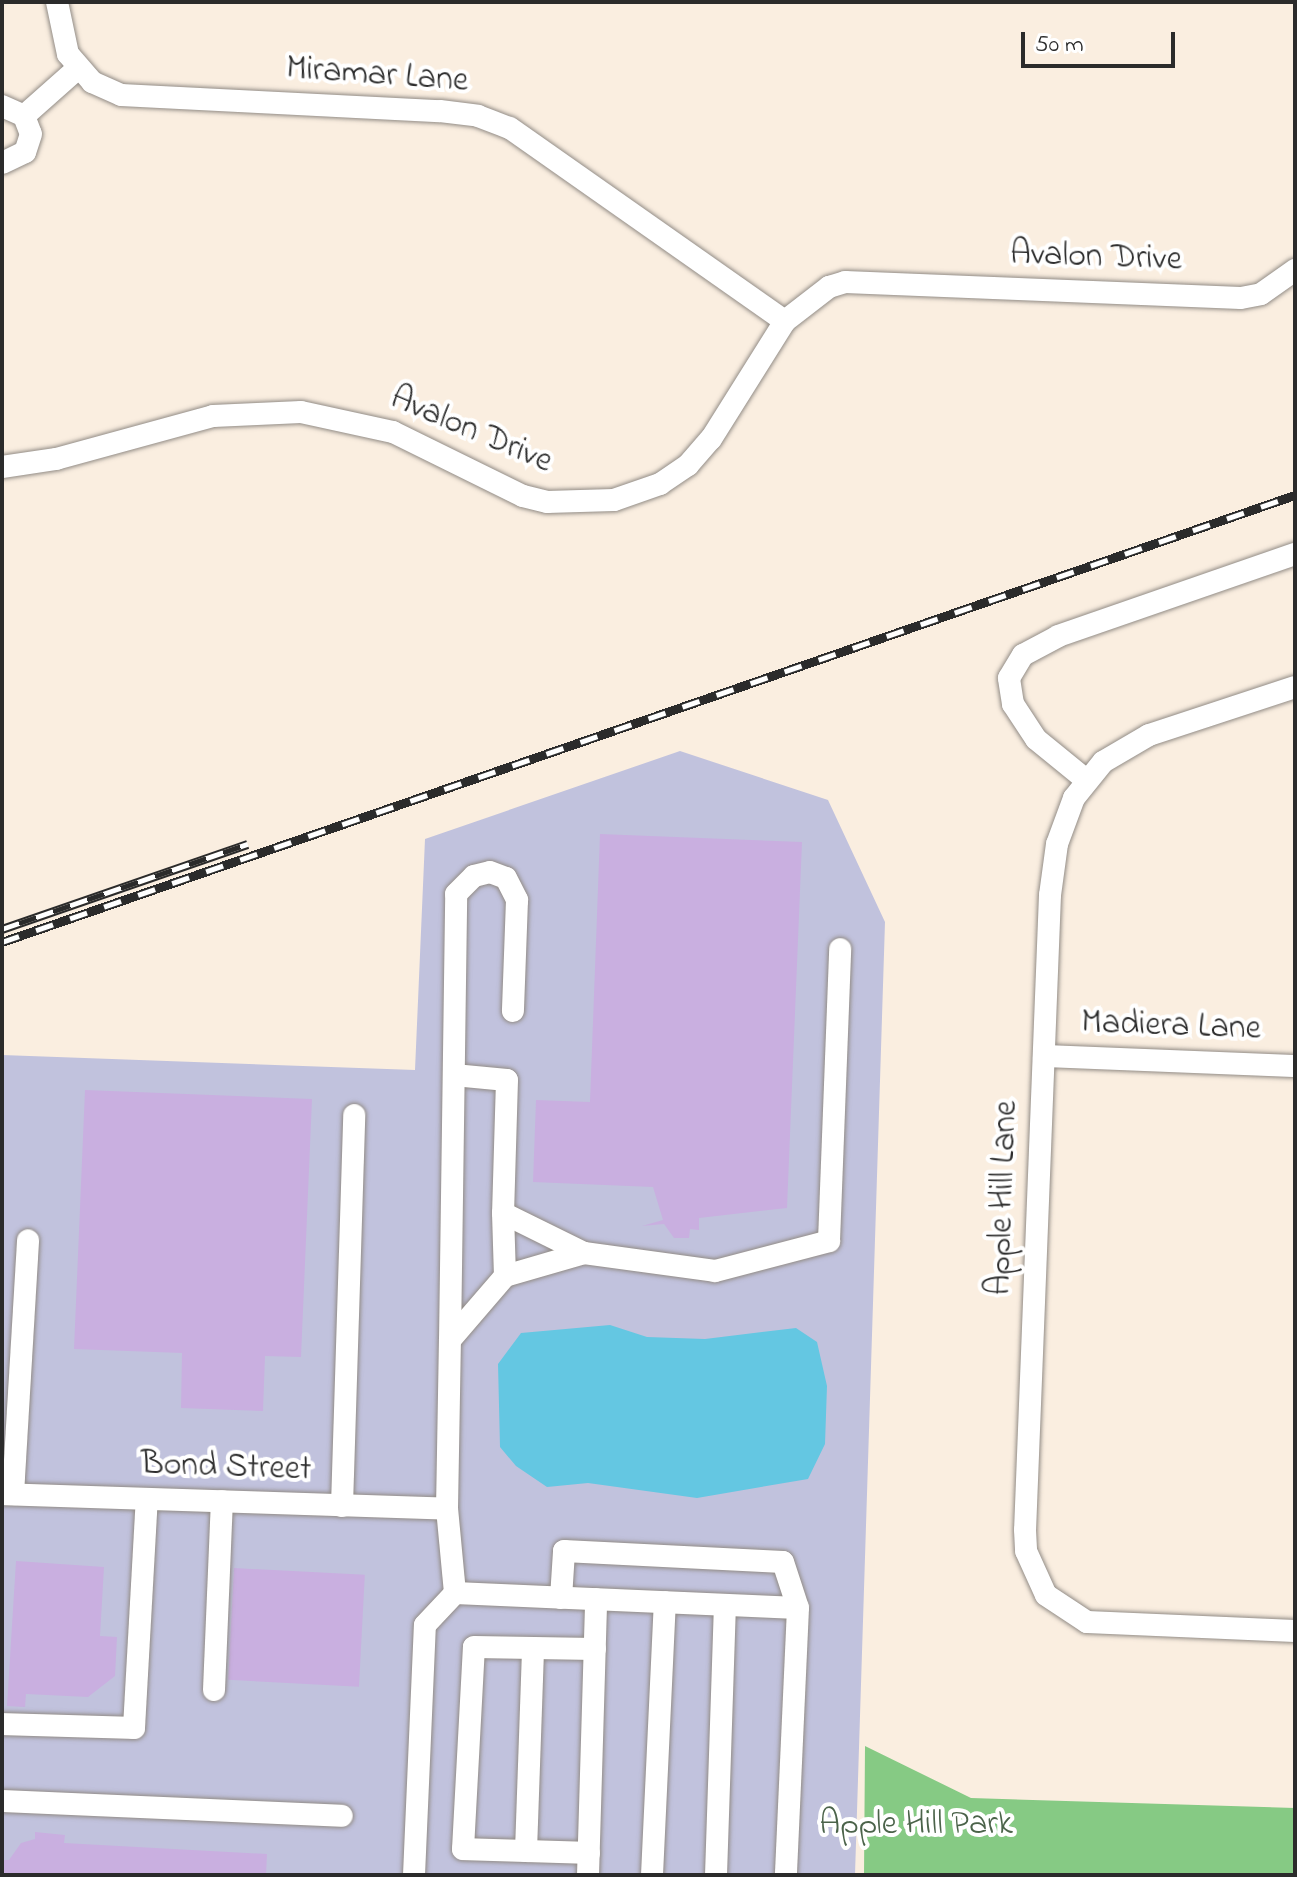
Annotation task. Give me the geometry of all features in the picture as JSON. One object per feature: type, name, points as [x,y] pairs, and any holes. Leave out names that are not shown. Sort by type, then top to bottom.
[{"type":"street","points":[[24,116],[78,68],[62,40],[57,2]]},
{"type":"street","name":"Miramar Lane","points":[[78,68],[92,82],[121,95],[478,116],[525,137],[785,321]]},
{"type":"street","points":[[2,106],[24,116]]},
{"type":"street","points":[[2,163],[18,158],[29,143],[24,116]]},
{"type":"street","name":"Avalon Drive","points":[[2,467],[42,463],[213,416],[301,412],[393,432],[523,496],[547,502],[614,500],[660,484],[688,465],[711,439],[785,321],[813,294],[845,282],[1241,298],[1261,294],[1295,270]]},
{"type":"street","points":[[1295,554],[1058,636],[1023,655],[1009,678],[1013,704],[1036,739],[1085,779],[1149,735],[1295,687]]},
{"type":"street","name":"Apple Hill Lane","points":[[1085,779],[1057,844],[1044,1056],[1025,1530],[1036,1580],[1046,1595],[1087,1622],[1295,1631]]},
{"type":"street","points":[[414,1875],[425,1625],[455,1593],[447,1509],[456,894],[474,876],[490,872],[506,878],[517,900],[513,1011]]},
{"type":"street","points":[[503,1213],[584,1253],[715,1271],[829,1241],[840,949]]},
{"type":"street","name":"Madiera Lane","points":[[1044,1056],[1295,1066]]},
{"type":"street","points":[[454,1075],[507,1080],[503,1213],[505,1276]]},
{"type":"street","points":[[342,1506],[354,1115]]},
{"type":"street","points":[[7,1494],[28,1240]]},
{"type":"street","points":[[450,1340],[505,1276],[584,1253]]},
{"type":"street","name":"Bond Street","points":[[7,1494],[447,1509]]},
{"type":"street","points":[[2,1724],[134,1728],[147,1499]]},
{"type":"street","points":[[214,1690],[222,1501]]},
{"type":"street","points":[[561,1598],[564,1551],[783,1562],[798,1608],[786,1875]]},
{"type":"street","points":[[455,1593],[798,1608]]},
{"type":"street","points":[[595,1649],[474,1647],[463,1849],[526,1851],[588,1864],[595,1649],[596,1599]]},
{"type":"street","points":[[652,1875],[665,1602]]},
{"type":"street","points":[[716,1875],[725,1605]]},
{"type":"street","points":[[526,1851],[533,1648]]},
{"type":"street","points":[[2,1801],[342,1816]]},
{"type":"shaded area","points":[[680,751],[828,800],[885,922],[855,1875],[2,1875],[2,1055],[415,1070],[425,839]]},
{"type":"green space","name":"Apple Hill Park","points":[[865,1746],[971,1798],[1295,1808],[1295,1875],[864,1875]]},
{"type":"water","points":[[610,1325],[647,1337],[705,1339],[796,1328],[817,1342],[827,1386],[825,1444],[808,1479],[697,1498],[588,1483],[547,1487],[516,1466],[500,1447],[498,1364],[521,1333]]},
{"type":"building","points":[[600,834],[802,842],[787,1208],[699,1218],[699,1230],[690,1229],[689,1238],[674,1238],[664,1224],[642,1226],[663,1220],[653,1187],[533,1182],[536,1100],[590,1102]]},
{"type":"building","points":[[85,1090],[312,1099],[301,1357],[265,1356],[263,1411],[181,1408],[182,1353],[74,1349]]},
{"type":"building","points":[[16,1561],[104,1567],[100,1636],[117,1637],[115,1676],[88,1697],[26,1694],[25,1707],[7,1706]]},
{"type":"building","points":[[234,1568],[365,1575],[359,1687],[228,1680]]},
{"type":"building","points":[[35,1832],[65,1835],[64,1843],[267,1854],[266,1875],[2,1875],[3,1860],[9,1860],[21,1843],[35,1839]]},
{"type":"railway","points":[[2,942],[1295,495]]},
{"type":"railway","points":[[2,929],[248,844]]}]
